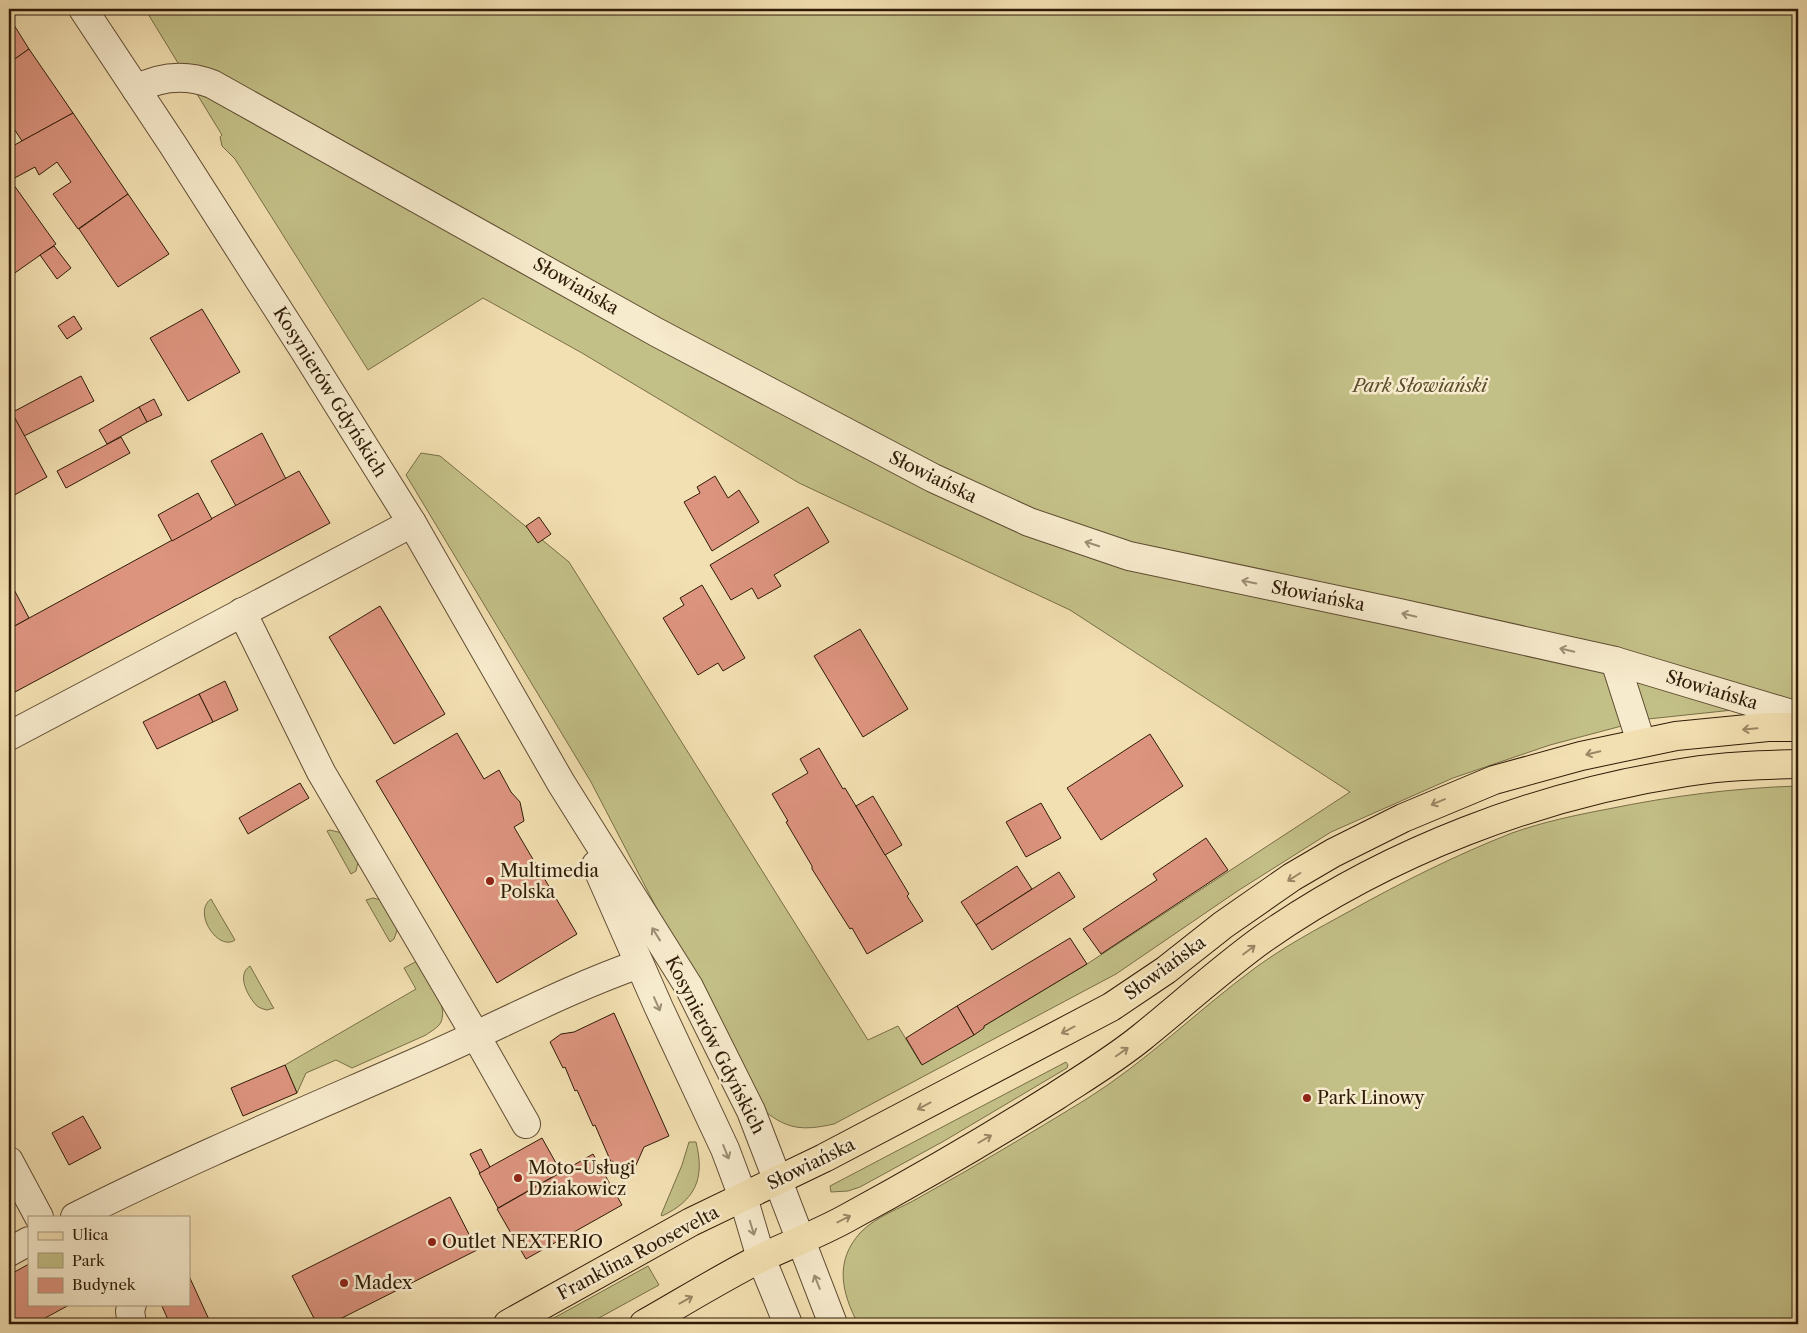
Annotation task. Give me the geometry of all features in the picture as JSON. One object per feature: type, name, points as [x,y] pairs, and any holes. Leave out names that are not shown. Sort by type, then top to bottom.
[{"type":"main road","name":"Słowiańska","points":[[743,1197],[832,1154],[1111,1007],[1166,970],[1257,901],[1325,858],[1403,818],[1494,780],[1580,756],[1640,742],[1712,732],[1798,727]]},
{"type":"main road","name":"Słowiańska","points":[[800,1240],[844,1220],[1054,1097],[1139,1040],[1226,967],[1265,938],[1364,878],[1420,850],[1470,829],[1522,811],[1599,789],[1688,772],[1747,766],[1798,764]]},
{"type":"main road","name":"Franklina Roosevelta","points":[[508,1324],[657,1240],[743,1197]]},
{"type":"main road","points":[[644,1324],[761,1258],[800,1240]]},
{"type":"street","name":"Kosynierów Gdyńskich","points":[[84,9],[299,342],[412,523],[561,783],[689,987],[751,1110],[833,1324]]},
{"type":"street","name":"Słowiańska","points":[[136,89],[160,79],[175,77],[200,79],[212,84],[656,332],[933,478],[1030,522],[1086,543],[1129,556],[1399,612],[1615,661],[1798,716]]},
{"type":"street","points":[[9,736],[412,523]]},
{"type":"street","points":[[242,612],[321,772],[526,1124]]},
{"type":"street","points":[[1615,661],[1640,742]]},
{"type":"street","name":"Kosynierów Gdyńskich","points":[[561,783],[639,964],[725,1149],[743,1197],[761,1258],[788,1324]]},
{"type":"street","points":[[79,1216],[112,1208],[476,1036],[610,974],[639,964]]},
{"type":"street","points":[[12,1175],[38,1216]]},
{"type":"street","points":[[9,1252],[28,1242]]},
{"type":"street","points":[[131,1306],[130,1311],[132,1324]]},
{"type":"green space","name":"Park Słowiański","points":[[145,9],[1798,9],[1798,709],[1752,708],[1648,719],[1550,745],[1453,778],[1331,832],[1239,890],[1116,974],[834,1124],[803,1128],[786,1124],[769,1115],[760,1107],[591,782],[406,475],[421,453],[440,456],[569,562],[868,1040],[898,1026],[921,1064],[1087,964],[1350,792],[1070,610],[799,483],[582,353],[483,298],[368,370],[235,159],[222,146],[220,137],[222,135]]},
{"type":"green space","points":[[1798,786],[1798,1324],[858,1324],[848,1301],[843,1278],[846,1255],[852,1244],[866,1227],[1085,1100],[1151,1053],[1255,968],[1313,931],[1430,869],[1491,841],[1536,825],[1632,804],[1679,797],[1726,791]]},
{"type":"green space","points":[[327,831],[342,833],[358,862],[356,871],[351,874]]},
{"type":"green space","points":[[373,898],[381,900],[398,928],[394,939],[390,942],[366,900]]},
{"type":"green space","points":[[211,899],[235,940],[228,942],[221,940],[210,929],[204,913],[206,905]]},
{"type":"green space","points":[[417,961],[431,982],[442,1007],[443,1015],[438,1026],[426,1035],[352,1068],[336,1060],[306,1073],[297,1093],[285,1065],[416,989],[404,968]]},
{"type":"green space","points":[[250,966],[274,1008],[267,1010],[260,1008],[250,996],[245,986],[244,975]]},
{"type":"green space","points":[[1066,1062],[1067,1068],[944,1141],[860,1187],[848,1191],[831,1192],[830,1186]]},
{"type":"green space","points":[[689,1142],[696,1142],[699,1155],[698,1177],[695,1186],[683,1203],[662,1216],[682,1165]]},
{"type":"green space","points":[[648,1266],[659,1285],[588,1324],[543,1324]]},
{"type":"building","points":[[9,17],[29,49],[9,63]]},
{"type":"building","points":[[29,49],[73,113],[22,141],[9,121],[9,63]]},
{"type":"building","points":[[73,113],[128,194],[78,229],[53,194],[71,182],[57,162],[39,175],[35,167],[9,181],[9,148]]},
{"type":"building","points":[[9,181],[11,181],[56,244],[9,277]]},
{"type":"building","points":[[128,194],[169,254],[118,287],[79,229]]},
{"type":"building","points":[[54,246],[71,268],[57,279],[40,255]]},
{"type":"building","points":[[202,309],[240,372],[188,401],[150,338]]},
{"type":"building","points":[[74,316],[82,329],[67,339],[58,326]]},
{"type":"building","points":[[81,376],[94,401],[24,436],[11,413]]},
{"type":"building","points":[[154,399],[162,415],[147,422],[139,407]]},
{"type":"building","points":[[139,407],[147,422],[107,444],[99,430]]},
{"type":"building","points":[[11,411],[47,477],[9,498],[9,412]]},
{"type":"building","points":[[262,433],[286,479],[236,506],[211,461]]},
{"type":"building","points":[[121,437],[130,453],[66,488],[57,471]]},
{"type":"building","points":[[299,471],[330,523],[15,692],[9,681],[9,629]]},
{"type":"building","points":[[715,476],[728,498],[739,490],[759,522],[712,551],[684,502],[700,493],[697,487]]},
{"type":"building","points":[[198,493],[212,519],[172,541],[158,515]]},
{"type":"building","points":[[808,507],[829,542],[774,575],[781,586],[758,599],[752,588],[731,600],[710,565]]},
{"type":"building","points":[[539,517],[551,534],[538,543],[526,526]]},
{"type":"building","points":[[9,580],[29,618],[9,629]]},
{"type":"building","points":[[702,585],[745,658],[723,671],[718,663],[698,675],[663,618],[684,605],[680,598]]},
{"type":"building","points":[[380,606],[445,714],[394,744],[329,637]]},
{"type":"building","points":[[860,629],[908,709],[863,737],[814,656]]},
{"type":"building","points":[[225,681],[238,710],[213,722],[199,694]]},
{"type":"building","points":[[199,694],[213,722],[157,749],[143,722]]},
{"type":"building","name":"Multimedia Polska","points":[[457,733],[484,779],[499,770],[511,792],[520,802],[524,821],[514,827],[577,934],[497,983],[376,781]]},
{"type":"building","points":[[1150,734],[1183,786],[1101,840],[1067,788]]},
{"type":"building","points":[[819,748],[909,894],[907,896],[923,921],[867,954],[852,928],[850,929],[812,869],[772,794],[808,773],[800,759]]},
{"type":"building","points":[[300,783],[309,798],[248,834],[239,818]]},
{"type":"building","points":[[873,796],[902,845],[885,855],[856,806]]},
{"type":"building","points":[[1041,803],[1061,838],[1026,857],[1006,822]]},
{"type":"building","points":[[1206,838],[1228,870],[1101,954],[1083,929],[1157,880],[1153,874]]},
{"type":"building","points":[[1017,866],[1032,889],[976,925],[961,902]]},
{"type":"building","points":[[1059,872],[1075,897],[992,950],[976,925]]},
{"type":"building","points":[[1070,938],[1087,964],[984,1026],[974,1035],[957,1006]]},
{"type":"building","points":[[957,1006],[974,1035],[922,1065],[906,1038]]},
{"type":"building","points":[[614,1013],[669,1136],[644,1147],[632,1174],[622,1181],[613,1161],[611,1162],[595,1125],[593,1126],[577,1090],[575,1091],[565,1067],[563,1068],[550,1042],[561,1034],[574,1032]]},
{"type":"building","points":[[285,1065],[297,1093],[243,1116],[231,1088]]},
{"type":"building","points":[[83,1116],[101,1148],[69,1165],[52,1133]]},
{"type":"building","points":[[542,1138],[561,1172],[498,1208],[479,1173]]},
{"type":"building","points":[[481,1149],[490,1167],[480,1173],[470,1154]]},
{"type":"building","points":[[593,1154],[622,1205],[526,1259],[497,1209]]},
{"type":"building","points":[[450,1197],[477,1250],[330,1324],[317,1324],[292,1276]]},
{"type":"building","points":[[28,1265],[28,1306],[67,1306],[34,1324],[13,1324],[9,1315],[9,1275]]},
{"type":"building","points":[[190,1278],[211,1324],[170,1324],[162,1306],[190,1306]]},
{"type":"place","name":"Multimedia Polska","points":[[490,881]]},
{"type":"place","name":"Park Linowy","points":[[1307,1098]]},
{"type":"place","name":"Moto-Usługi Dziakowicz","points":[[518,1178]]},
{"type":"place","name":"Outlet NEXTERIO","points":[[432,1242]]},
{"type":"place","name":"Madex","points":[[344,1283]]}]
